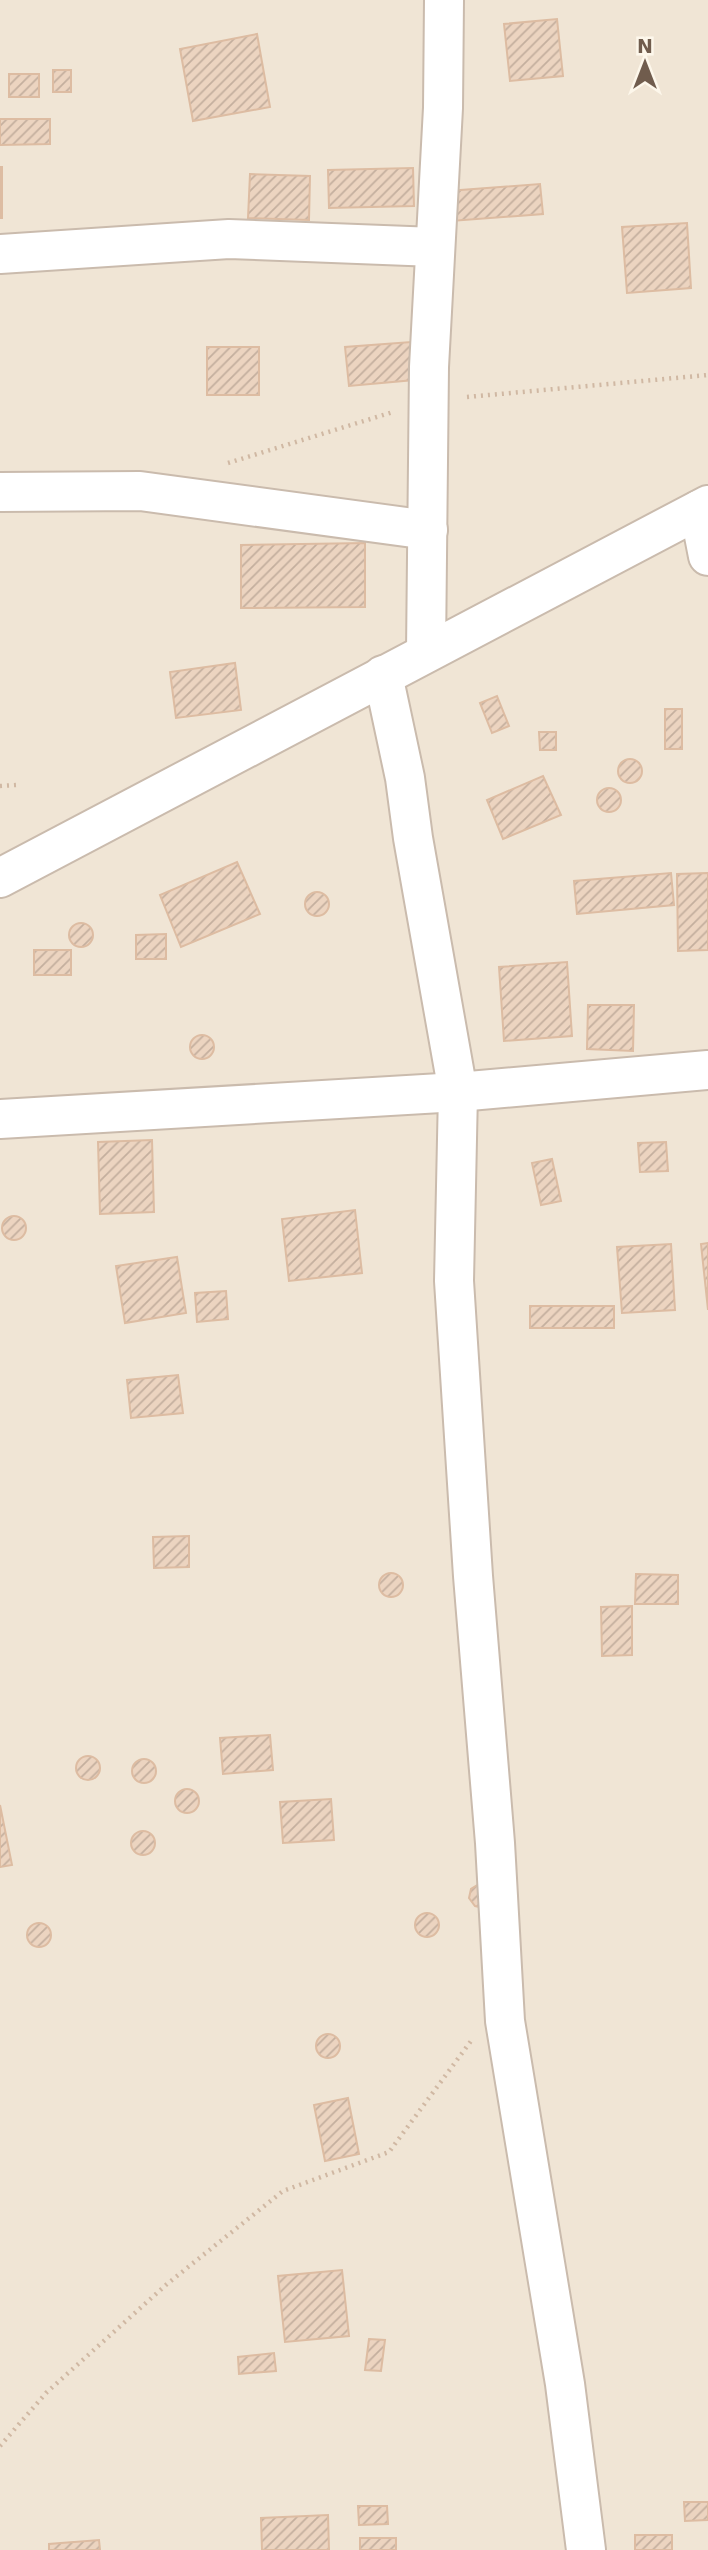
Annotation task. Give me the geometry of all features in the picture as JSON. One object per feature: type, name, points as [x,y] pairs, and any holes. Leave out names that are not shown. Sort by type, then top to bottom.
[{"type":"street","points":[[426,652],[429,366],[443,108],[444,0]]},
{"type":"street","points":[[0,254],[229,239],[435,247]]},
{"type":"street","points":[[0,492],[140,491],[428,530]]},
{"type":"street","points":[[0,878],[704,508],[708,556]]},
{"type":"street","points":[[383,675],[405,778],[458,1092],[454,1281],[473,1576],[495,1843],[505,2021],[565,2384],[586,2550]]},
{"type":"street","points":[[0,1119],[458,1092],[708,1070]]},
{"type":"path","points":[[0,786],[16,785]]},
{"type":"path","points":[[0,2446],[46,2393],[167,2284],[283,2191],[389,2152],[467,2043],[505,2021]]},
{"type":"shaded area","points":[[0,0],[708,0],[708,2550],[0,2550]]},
{"type":"building","points":[[557,19],[563,76],[510,81],[504,24]]},
{"type":"building","points":[[257,34],[270,107],[193,121],[180,49]]},
{"type":"building","points":[[53,70],[71,70],[71,92],[53,92]]},
{"type":"building","points":[[9,74],[39,74],[39,97],[9,97]]},
{"type":"building","points":[[0,119],[50,119],[50,144],[0,145]]},
{"type":"building","points":[[2,167],[2,218],[0,218]]},
{"type":"building","points":[[413,168],[414,206],[329,208],[328,170]]},
{"type":"building","points":[[250,174],[310,176],[309,220],[248,218]]},
{"type":"building","points":[[540,184],[543,214],[451,221],[448,191]]},
{"type":"building","points":[[687,223],[691,288],[627,293],[622,227]]},
{"type":"building","points":[[411,342],[414,380],[349,386],[345,347]]},
{"type":"building","points":[[207,347],[259,347],[259,395],[207,395]]},
{"type":"building","points":[[365,543],[365,607],[241,608],[241,545]]},
{"type":"building","points":[[235,663],[241,710],[176,718],[170,672]]},
{"type":"building","points":[[497,696],[509,726],[492,733],[480,703]]},
{"type":"building","points":[[665,709],[682,709],[682,749],[665,749]]},
{"type":"building","points":[[539,732],[556,732],[556,750],[540,750]]},
{"type":"building","points":[[630,759],[639,762],[642,771],[639,780],[630,783],[621,780],[618,771],[621,762]]},
{"type":"building","points":[[543,776],[561,815],[503,839],[487,800]]},
{"type":"building","points":[[609,788],[618,791],[621,800],[618,809],[609,812],[600,809],[597,800],[600,791]]},
{"type":"building","points":[[237,862],[260,914],[181,947],[160,895]]},
{"type":"building","points":[[671,873],[674,905],[577,914],[574,881]]},
{"type":"building","points":[[708,873],[708,950],[678,951],[677,874]]},
{"type":"building","points":[[317,892],[326,895],[329,904],[326,913],[317,916],[308,913],[305,904],[308,895]]},
{"type":"building","points":[[81,923],[90,926],[93,935],[90,944],[81,947],[72,944],[69,935],[72,926]]},
{"type":"building","points":[[166,934],[166,959],[136,959],[136,935]]},
{"type":"building","points":[[34,950],[71,950],[71,975],[34,975]]},
{"type":"building","points":[[567,962],[572,1036],[504,1041],[499,967]]},
{"type":"building","points":[[588,1005],[634,1005],[633,1051],[587,1049]]},
{"type":"building","points":[[202,1035],[211,1038],[214,1047],[211,1056],[202,1059],[193,1056],[190,1047],[193,1038]]},
{"type":"building","points":[[152,1140],[154,1212],[100,1214],[98,1142]]},
{"type":"building","points":[[666,1142],[668,1171],[640,1172],[638,1143]]},
{"type":"building","points":[[552,1159],[561,1201],[541,1205],[532,1163]]},
{"type":"building","points":[[355,1210],[362,1273],[289,1281],[282,1219]]},
{"type":"building","points":[[14,1216],[23,1219],[26,1228],[23,1237],[14,1240],[5,1237],[2,1228],[5,1219]]},
{"type":"building","points":[[708,1243],[708,1310],[701,1244]]},
{"type":"building","points":[[671,1244],[675,1310],[622,1313],[617,1247]]},
{"type":"building","points":[[177,1257],[186,1313],[125,1323],[116,1266]]},
{"type":"building","points":[[226,1291],[228,1319],[197,1322],[195,1293]]},
{"type":"building","points":[[530,1306],[614,1306],[614,1328],[530,1328]]},
{"type":"building","points":[[178,1375],[183,1413],[131,1418],[127,1380]]},
{"type":"building","points":[[189,1536],[189,1567],[154,1568],[153,1537]]},
{"type":"building","points":[[391,1573],[400,1576],[403,1585],[400,1594],[391,1597],[382,1594],[379,1585],[382,1576]]},
{"type":"building","points":[[636,1574],[678,1575],[678,1604],[635,1604]]},
{"type":"building","points":[[632,1606],[632,1655],[602,1656],[601,1607]]},
{"type":"building","points":[[270,1735],[273,1770],[223,1774],[220,1738]]},
{"type":"building","points":[[88,1756],[97,1759],[100,1768],[97,1777],[88,1780],[79,1777],[76,1768],[79,1759]]},
{"type":"building","points":[[144,1759],[153,1762],[156,1771],[153,1780],[144,1783],[135,1780],[132,1771],[135,1762]]},
{"type":"building","points":[[187,1789],[198,1796],[199,1801],[192,1812],[187,1813],[176,1806],[175,1801],[182,1790]]},
{"type":"building","points":[[331,1799],[334,1840],[283,1843],[280,1802]]},
{"type":"building","points":[[0,1805],[12,1865],[0,1867]]},
{"type":"building","points":[[143,1831],[152,1834],[155,1843],[152,1852],[143,1855],[134,1852],[131,1843],[134,1834]]},
{"type":"building","points":[[479,1884],[484,1908],[475,1906],[469,1898],[471,1889]]},
{"type":"building","points":[[427,1913],[436,1916],[439,1925],[436,1934],[427,1937],[418,1934],[415,1925],[418,1916]]},
{"type":"building","points":[[39,1923],[48,1926],[51,1935],[48,1944],[39,1947],[30,1944],[27,1935],[30,1926]]},
{"type":"building","points":[[328,2034],[337,2037],[340,2046],[337,2055],[328,2058],[319,2055],[316,2046],[319,2037]]},
{"type":"building","points":[[348,2098],[359,2154],[325,2161],[314,2105]]},
{"type":"building","points":[[342,2270],[349,2336],[285,2342],[278,2276]]},
{"type":"building","points":[[369,2339],[385,2340],[381,2371],[365,2370]]},
{"type":"building","points":[[274,2353],[276,2371],[239,2374],[238,2357]]},
{"type":"building","points":[[684,2502],[708,2502],[708,2520],[685,2521]]},
{"type":"building","points":[[358,2506],[387,2506],[388,2524],[359,2525]]},
{"type":"building","points":[[328,2515],[329,2550],[262,2550],[261,2518]]},
{"type":"building","points":[[635,2535],[672,2535],[672,2550],[635,2550]]},
{"type":"building","points":[[360,2538],[396,2538],[396,2550],[360,2550]]},
{"type":"building","points":[[99,2540],[100,2550],[49,2550],[49,2544]]}]
